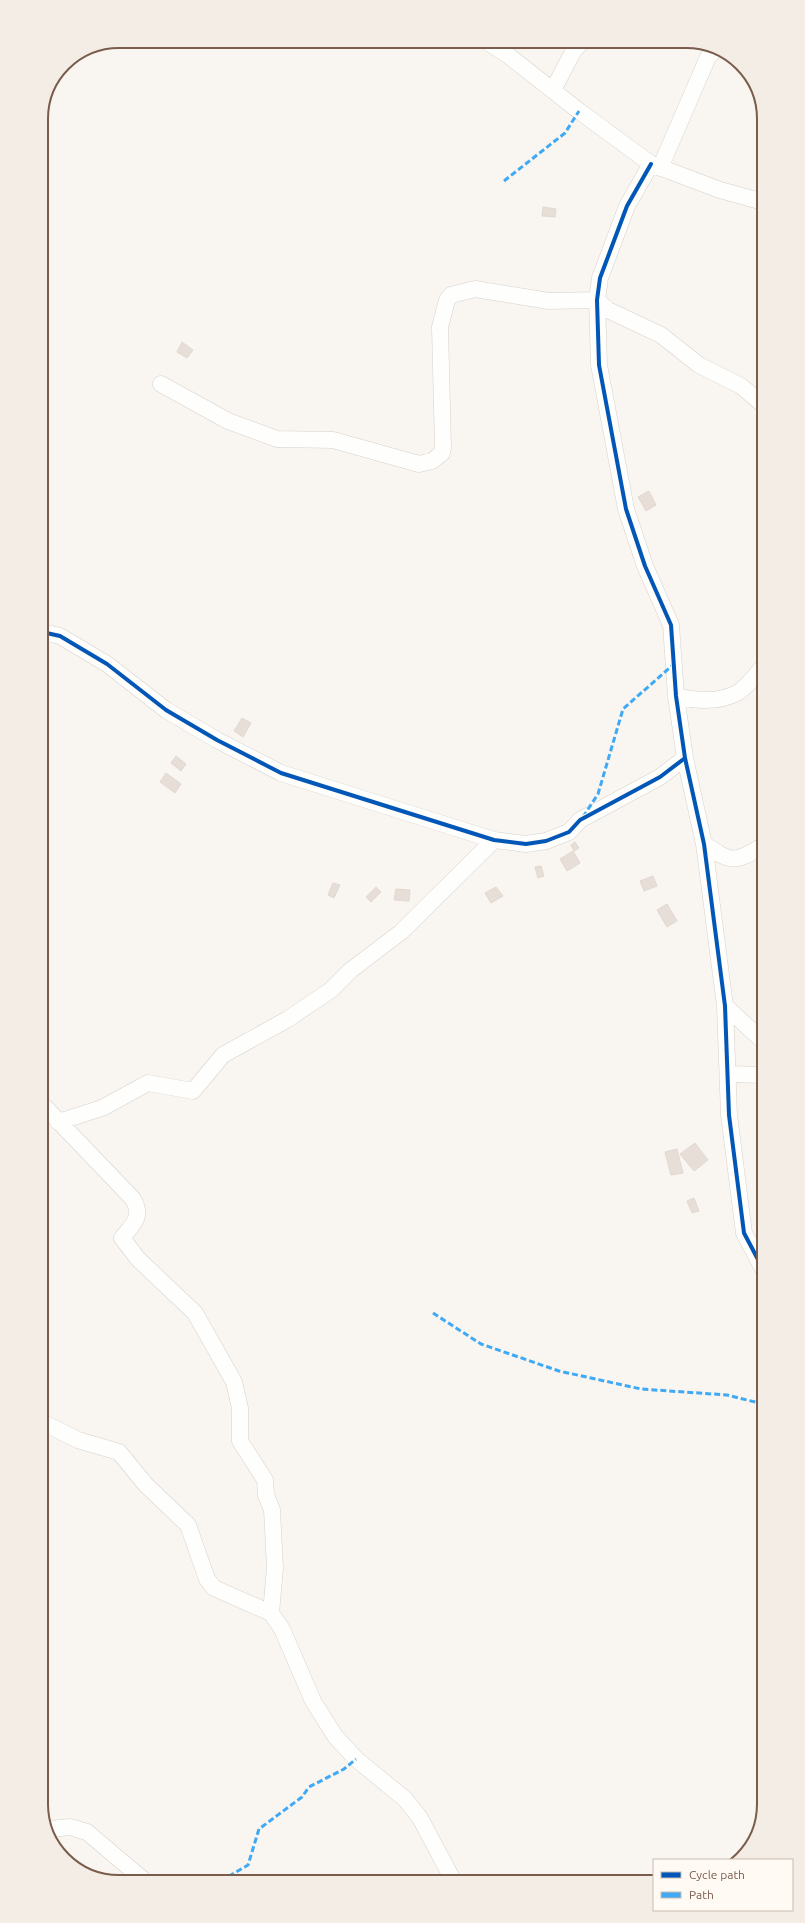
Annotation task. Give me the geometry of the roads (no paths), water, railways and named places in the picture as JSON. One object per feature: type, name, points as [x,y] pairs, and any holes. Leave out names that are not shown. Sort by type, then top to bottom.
[{"type":"street","points":[[497,48],[553,90],[578,111],[656,166],[720,190],[757,200]]},
{"type":"street","points":[[553,90],[576,48]]},
{"type":"street","points":[[712,53],[708,57],[656,166],[627,206],[600,278],[597,300],[599,365],[626,509],[645,566],[671,625],[676,696],[685,758],[704,844],[725,1006],[729,1115],[744,1233],[757,1258]]},
{"type":"street","points":[[161,384],[228,421],[277,439],[333,440],[419,464],[426,463],[432,461],[442,453],[440,327],[447,300],[451,295],[475,289],[550,301],[597,300],[608,310],[662,336],[699,365],[741,386],[757,400]]},
{"type":"street","points":[[48,633],[60,636],[108,664],[166,710],[217,740],[281,773],[494,840],[526,844],[546,841],[569,832],[580,820],[660,778],[685,758]]},
{"type":"street","points":[[676,696],[695,701],[724,698],[738,692],[757,673]]},
{"type":"street","points":[[58,1122],[102,1108],[148,1083],[193,1091],[223,1055],[288,1019],[331,990],[350,970],[401,932],[494,840]]},
{"type":"street","points":[[704,844],[726,858],[735,859],[752,853],[757,850]]},
{"type":"street","points":[[725,1006],[757,1035]]},
{"type":"street","points":[[728,1074],[757,1075]]},
{"type":"street","points":[[48,1111],[133,1199],[139,1209],[137,1219],[122,1238],[138,1259],[195,1312],[234,1382],[240,1408],[240,1441],[265,1480],[266,1495],[272,1510],[275,1568],[271,1613]]},
{"type":"street","points":[[48,1425],[78,1440],[119,1452],[146,1485],[188,1525],[207,1580],[214,1588],[271,1613],[282,1629],[313,1701],[335,1736],[356,1759],[405,1799],[420,1818],[450,1875]]},
{"type":"street","points":[[52,1829],[70,1827],[87,1832],[138,1875]]}]
